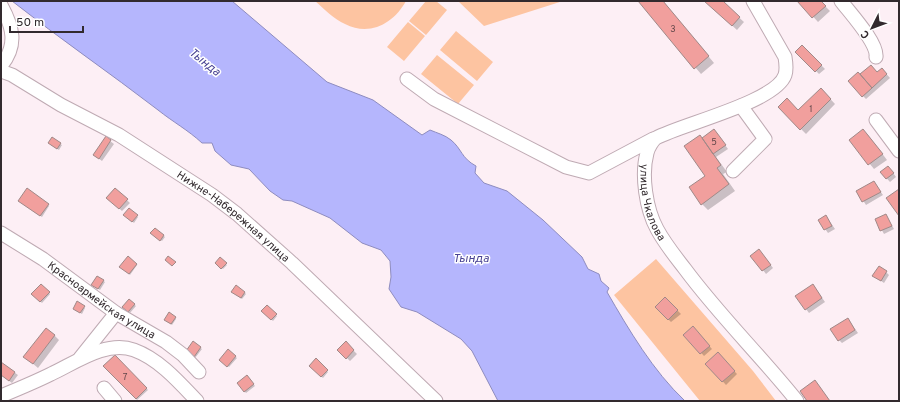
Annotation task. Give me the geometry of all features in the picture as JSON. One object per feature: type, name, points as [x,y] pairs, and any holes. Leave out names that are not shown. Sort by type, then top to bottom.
[{"type":"street","points":[[407,79],[434,99],[566,166],[589,173],[655,138],[741,106],[778,85],[785,76],[787,67],[780,47],[753,1]]},
{"type":"street","points":[[841,1],[866,34],[876,52],[876,57]]},
{"type":"street","points":[[1,5],[7,17],[12,36],[12,47],[1,66]]},
{"type":"street","name":"Нижне-Набережная улица","points":[[1,71],[12,75],[61,105],[119,135],[212,195],[237,214],[292,263],[436,401]]},
{"type":"street","points":[[733,171],[765,138],[741,106]]},
{"type":"street","points":[[876,120],[899,151]]},
{"type":"street","name":"улица Чкалова","points":[[655,138],[647,152],[645,177],[646,200],[656,228],[695,283],[796,401]]},
{"type":"street","name":"Красноармейская улица","points":[[1,233],[43,259],[116,313],[166,342],[183,355],[199,372]]},
{"type":"street","points":[[78,361],[116,313]]},
{"type":"street","points":[[1,396],[107,349],[120,347],[133,350],[148,358],[169,373],[197,401]]},
{"type":"street","points":[[104,388],[115,401]]},
{"type":"shaded area","points":[[315,1],[406,1],[395,16],[388,21],[380,26],[363,29],[354,28],[341,22],[329,14]]},
{"type":"shaded area","points":[[426,1],[436,1],[447,10],[426,35],[409,21]]},
{"type":"shaded area","points":[[458,1],[563,1],[484,26]]},
{"type":"shaded area","points":[[408,22],[425,36],[404,61],[387,47]]},
{"type":"shaded area","points":[[456,31],[493,62],[477,81],[440,50]]},
{"type":"shaded area","points":[[437,55],[474,85],[458,104],[421,74]]},
{"type":"shaded area","points":[[656,259],[753,371],[776,401],[700,401],[614,295]]},
{"type":"water","name":"Тында","points":[[12,1],[232,1],[327,82],[373,100],[422,135],[430,130],[449,138],[455,143],[464,157],[476,166],[475,173],[484,183],[507,191],[543,220],[582,257],[588,269],[599,274],[601,281],[609,288],[607,292],[642,350],[662,377],[685,401],[498,401],[472,351],[461,339],[417,312],[401,307],[389,289],[391,277],[390,261],[381,250],[362,243],[330,218],[292,201],[283,200],[270,191],[249,169],[231,165],[215,151],[212,143],[202,143]]},
{"type":"building","points":[[638,1],[663,1],[709,56],[694,69]]},
{"type":"building","points":[[704,1],[723,1],[740,17],[732,26]]},
{"type":"building","points":[[797,1],[821,1],[826,6],[812,18]]},
{"type":"building","points":[[802,45],[822,65],[815,72],[795,52]]},
{"type":"building","points":[[871,65],[877,72],[882,68],[887,74],[872,88],[860,74]]},
{"type":"building","points":[[858,72],[872,88],[862,97],[848,81]]},
{"type":"building","points":[[821,88],[831,99],[800,130],[778,107],[787,98],[798,110]]},
{"type":"building","points":[[714,129],[726,145],[713,154],[702,138]]},
{"type":"building","points":[[863,129],[883,154],[868,165],[849,140]]},
{"type":"building","points":[[700,135],[721,165],[717,168],[729,184],[701,205],[689,187],[705,176],[684,146]]},
{"type":"building","points":[[106,136],[111,140],[99,159],[93,155]]},
{"type":"building","points":[[52,137],[61,143],[57,149],[48,143]]},
{"type":"building","points":[[888,166],[894,173],[886,179],[880,172]]},
{"type":"building","points":[[874,181],[881,192],[862,202],[856,191]]},
{"type":"building","points":[[27,188],[49,204],[40,216],[18,201]]},
{"type":"building","points":[[115,188],[128,199],[119,209],[106,198]]},
{"type":"building","points":[[899,189],[899,216],[886,198]]},
{"type":"building","points":[[129,208],[138,215],[132,222],[123,215]]},
{"type":"building","points":[[886,214],[892,226],[880,231],[875,219]]},
{"type":"building","points":[[826,215],[832,226],[824,230],[818,220]]},
{"type":"building","points":[[155,228],[164,235],[160,241],[150,233]]},
{"type":"building","points":[[759,249],[771,265],[762,271],[750,256]]},
{"type":"building","points":[[128,256],[137,264],[129,274],[119,267]]},
{"type":"building","points":[[168,256],[176,262],[172,266],[165,260]]},
{"type":"building","points":[[220,257],[227,263],[221,269],[215,263]]},
{"type":"building","points":[[879,266],[887,271],[881,281],[872,276]]},
{"type":"building","points":[[97,276],[104,280],[98,289],[91,285]]},
{"type":"building","points":[[41,284],[50,292],[40,302],[31,294]]},
{"type":"building","points":[[813,284],[822,298],[805,310],[795,296]]},
{"type":"building","points":[[236,285],[245,292],[241,298],[231,292]]},
{"type":"building","points":[[665,297],[678,310],[668,320],[655,307]]},
{"type":"building","points":[[129,299],[135,304],[128,312],[122,307]]},
{"type":"building","points":[[77,301],[85,306],[80,313],[73,309]]},
{"type":"building","points":[[267,305],[277,314],[271,320],[261,311]]},
{"type":"building","points":[[169,312],[176,317],[171,324],[164,320]]},
{"type":"building","points":[[848,318],[855,330],[838,341],[830,329]]},
{"type":"building","points":[[693,326],[710,346],[700,354],[683,335]]},
{"type":"building","points":[[46,328],[55,335],[33,364],[23,357]]},
{"type":"building","points":[[193,341],[201,347],[194,357],[186,351]]},
{"type":"building","points":[[346,341],[354,350],[346,359],[337,350]]},
{"type":"building","points":[[228,349],[236,356],[227,367],[219,360]]},
{"type":"building","points":[[718,352],[735,371],[722,382],[705,364]]},
{"type":"building","points":[[115,355],[147,388],[136,399],[103,366]]},
{"type":"building","points":[[316,358],[328,370],[321,377],[309,366]]},
{"type":"building","points":[[1,362],[15,372],[9,381],[1,375]]},
{"type":"building","points":[[247,375],[254,384],[244,392],[237,383]]},
{"type":"building","points":[[815,380],[830,401],[807,401],[800,391]]}]
